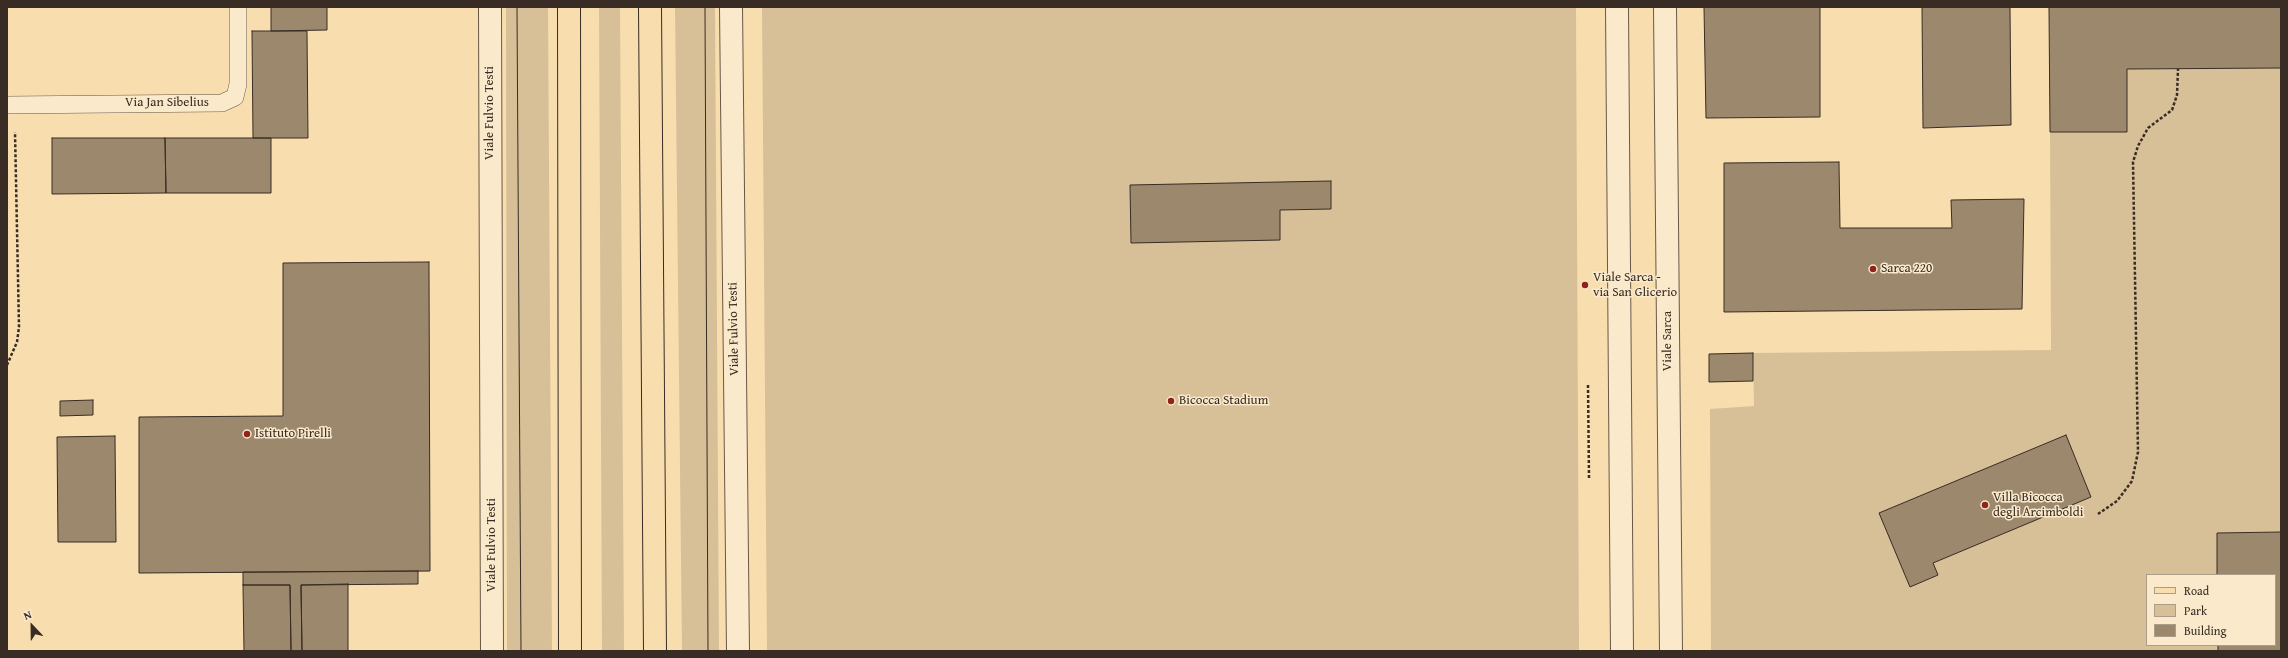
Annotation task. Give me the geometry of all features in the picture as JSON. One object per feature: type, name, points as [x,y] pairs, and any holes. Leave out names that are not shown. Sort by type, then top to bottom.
[{"type":"main road","points":[[569,7],[570,651]]},
{"type":"main road","points":[[650,7],[655,651]]},
{"type":"street","name":"Viale Fulvio Testi","points":[[490,7],[492,651]]},
{"type":"street","name":"Viale Fulvio Testi","points":[[731,7],[738,651]]},
{"type":"street","points":[[1617,7],[1622,651]]},
{"type":"street","name":"Viale Sarca","points":[[1665,7],[1671,651]]},
{"type":"lane","name":"Via Jan Sibelius","points":[[8,104],[222,103],[235,98],[238,84],[238,7]]},
{"type":"path","points":[[2098,514],[2118,501],[2132,481],[2138,452],[2133,162],[2138,146],[2148,128],[2172,110],[2177,94],[2178,69]]},
{"type":"path","points":[[7,365],[16,342],[19,327],[14,113],[8,104]]},
{"type":"path","points":[[1588,385],[1589,478]]},
{"type":"green space","points":[[506,7],[548,7],[552,651],[507,651]]},
{"type":"green space","points":[[599,7],[620,7],[624,651],[602,651]]},
{"type":"green space","points":[[675,7],[715,7],[719,651],[682,651]]},
{"type":"green space","name":"Bicocca Stadium","points":[[762,7],[1576,7],[1579,651],[767,651]]},
{"type":"green space","points":[[2281,68],[2281,532],[2217,533],[2217,574],[2146,574],[2146,646],[2218,646],[2218,651],[1711,651],[1710,409],[1754,406],[1753,353],[2051,350],[2050,132],[2127,132],[2127,69]]},
{"type":"building","points":[[271,7],[327,7],[327,30],[271,31]]},
{"type":"building","points":[[1704,7],[1820,7],[1820,117],[1706,118]]},
{"type":"building","points":[[1922,7],[2010,7],[2011,125],[1923,128]]},
{"type":"building","points":[[2049,7],[2281,7],[2281,68],[2127,69],[2127,132],[2050,132]]},
{"type":"building","points":[[252,31],[307,31],[308,138],[253,138]]},
{"type":"building","points":[[52,138],[165,138],[166,193],[52,194]]},
{"type":"building","points":[[165,138],[271,138],[271,193],[166,193]]},
{"type":"building","name":"Sarca 220","points":[[1839,162],[1840,228],[1952,228],[1951,200],[2024,199],[2022,309],[1724,312],[1724,163]]},
{"type":"building","points":[[1331,181],[1331,209],[1280,210],[1280,240],[1131,243],[1130,185]]},
{"type":"building","points":[[429,262],[430,571],[139,573],[139,417],[283,416],[283,263]]},
{"type":"building","points":[[1753,353],[1753,381],[1709,382],[1709,354]]},
{"type":"building","points":[[93,400],[93,415],[60,416],[60,401]]},
{"type":"building","name":"Villa Bicocca degli Arcimboldi","points":[[2066,435],[2091,497],[1933,563],[1938,575],[1910,587],[1879,513]]},
{"type":"building","points":[[115,436],[116,542],[58,542],[57,437]]},
{"type":"building","points":[[2281,532],[2281,651],[2218,651],[2218,646],[2276,646],[2276,574],[2217,574],[2217,533]]},
{"type":"building","points":[[418,571],[418,584],[301,585],[302,651],[291,651],[290,585],[243,585],[243,572]]},
{"type":"building","points":[[348,584],[348,651],[302,651],[301,585]]},
{"type":"building","points":[[243,585],[290,585],[291,651],[244,651]]},
{"type":"tram line","points":[[517,7],[521,651]]},
{"type":"tram line","points":[[705,7],[708,651]]},
{"type":"place","name":"Sarca 220","points":[[1873,269]]},
{"type":"place","name":"Viale Sarca - via San Glicerio","points":[[1585,285]]},
{"type":"place","name":"Bicocca Stadium","points":[[1171,401]]},
{"type":"place","name":"Istituto Pirelli","points":[[247,434]]},
{"type":"place","name":"Villa Bicocca degli Arcimboldi","points":[[1985,505]]}]
